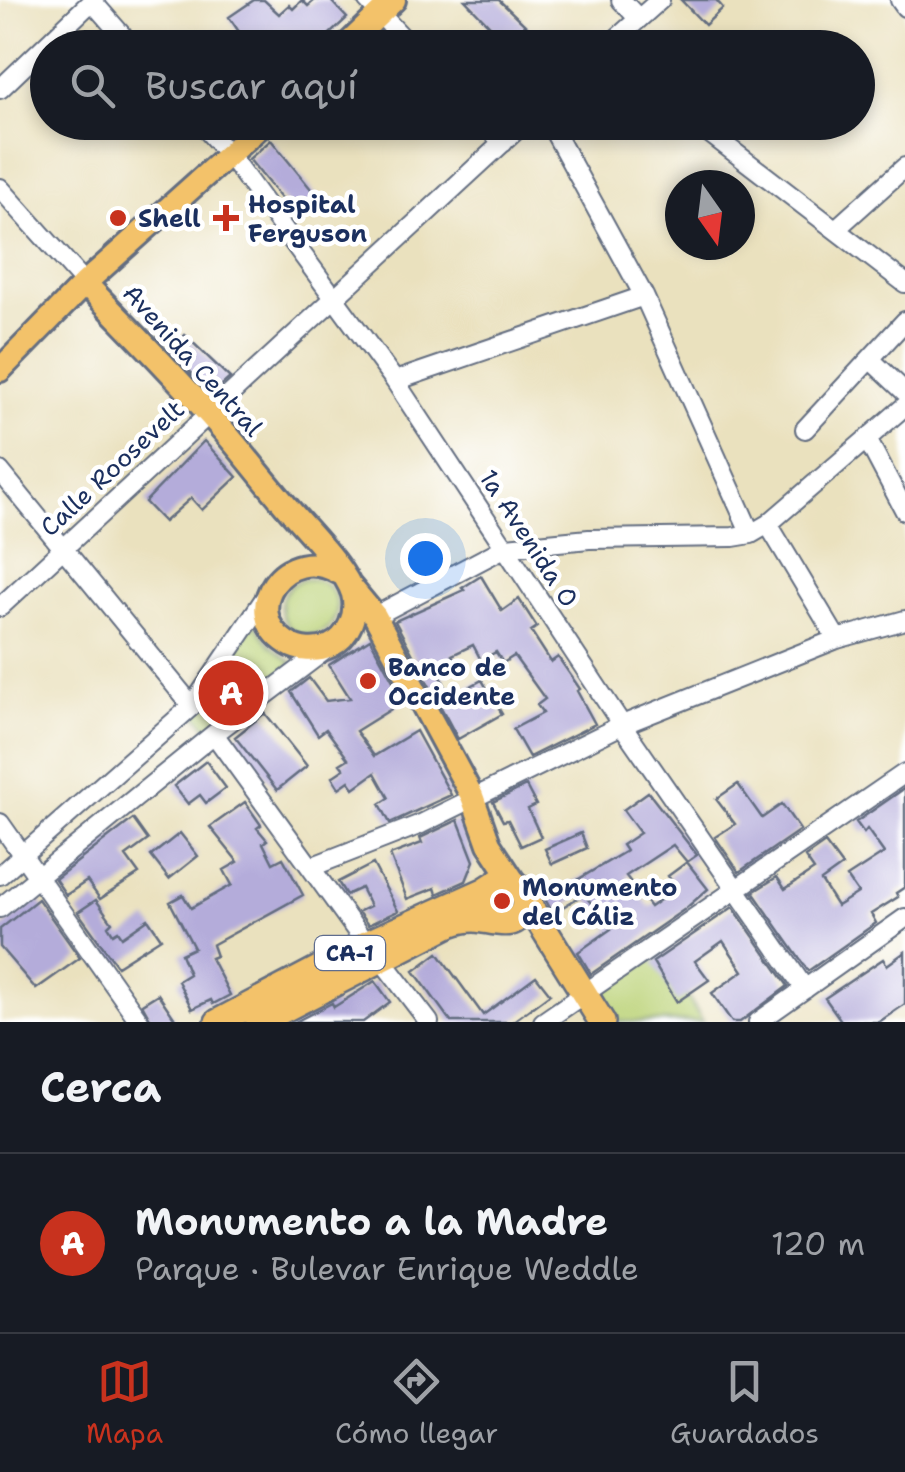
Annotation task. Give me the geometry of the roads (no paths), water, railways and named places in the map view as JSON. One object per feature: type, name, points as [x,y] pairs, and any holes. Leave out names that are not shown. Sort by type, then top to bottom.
[{"type":"highway","name":"CA-1","points":[[239,1020],[502,880],[520,891]]},
{"type":"highway","points":[[486,889],[483,911],[542,939],[577,985]]},
{"type":"highway","points":[[502,921],[523,912],[520,891]]},
{"type":"highway","points":[[520,891],[602,1022]]},
{"type":"highway","name":"CA-1","points":[[373,951],[463,920],[502,921]]},
{"type":"main road","points":[[359,30],[380,4]]},
{"type":"main road","points":[[0,370],[86,283],[246,140]]},
{"type":"main road","name":"Avenida Central","points":[[86,283],[208,413],[374,616],[472,796],[490,844],[520,891]]},
{"type":"main road","points":[[296,518],[296,552],[273,586],[269,622],[276,634],[302,650],[337,641],[374,616]]},
{"type":"main road","points":[[273,586],[287,570],[314,562],[344,578],[355,612],[337,641]]},
{"type":"main road","name":"Avenida Central","points":[[486,889],[490,844]]},
{"type":"street","points":[[61,30],[92,0],[118,30]]},
{"type":"street","points":[[621,0],[638,18]]},
{"type":"street","points":[[625,30],[660,0]]},
{"type":"street","points":[[900,0],[905,6]]},
{"type":"street","points":[[380,4],[399,30]]},
{"type":"street","points":[[0,88],[30,59]]},
{"type":"street","name":"1a Avenida O","points":[[216,140],[395,381],[622,725],[804,989]]},
{"type":"street","points":[[500,140],[503,143]]},
{"type":"street","name":"Calle Roosevelt","points":[[0,607],[506,140]]},
{"type":"street","points":[[559,140],[644,296],[750,534]]},
{"type":"street","points":[[719,140],[905,283]]},
{"type":"street","points":[[836,229],[905,166]]},
{"type":"street","name":"Avenida Central","points":[[0,188],[86,283]]},
{"type":"street","points":[[395,381],[644,296]]},
{"type":"street","points":[[806,429],[905,321]]},
{"type":"street","points":[[871,360],[905,392]]},
{"type":"street","points":[[374,616],[506,547],[589,539],[733,538],[750,534],[768,524],[905,406]]},
{"type":"street","points":[[867,439],[905,511]]},
{"type":"street","points":[[0,471],[192,706]]},
{"type":"street","points":[[768,524],[837,639]]},
{"type":"street","points":[[0,876],[192,706],[273,586]]},
{"type":"street","points":[[311,866],[421,824],[622,725],[837,639],[905,620]]},
{"type":"street","points":[[0,908],[214,734],[337,641]]},
{"type":"street","points":[[214,734],[429,1022]]},
{"type":"street","points":[[543,1022],[577,985],[736,891],[905,773]]},
{"type":"street","points":[[0,823],[140,1022]]},
{"type":"street","points":[[758,1022],[905,918]]},
{"type":"place","name":"Shell","points":[[118,218]]},
{"type":"place","name":"Hospital Ferguson","points":[[226,218]]},
{"type":"place","name":"Banco de Occidente","points":[[368,681]]},
{"type":"place","name":"Monumento a la Madre","points":[[231,693]]},
{"type":"place","name":"Monumento del Cáliz","points":[[502,901]]}]
